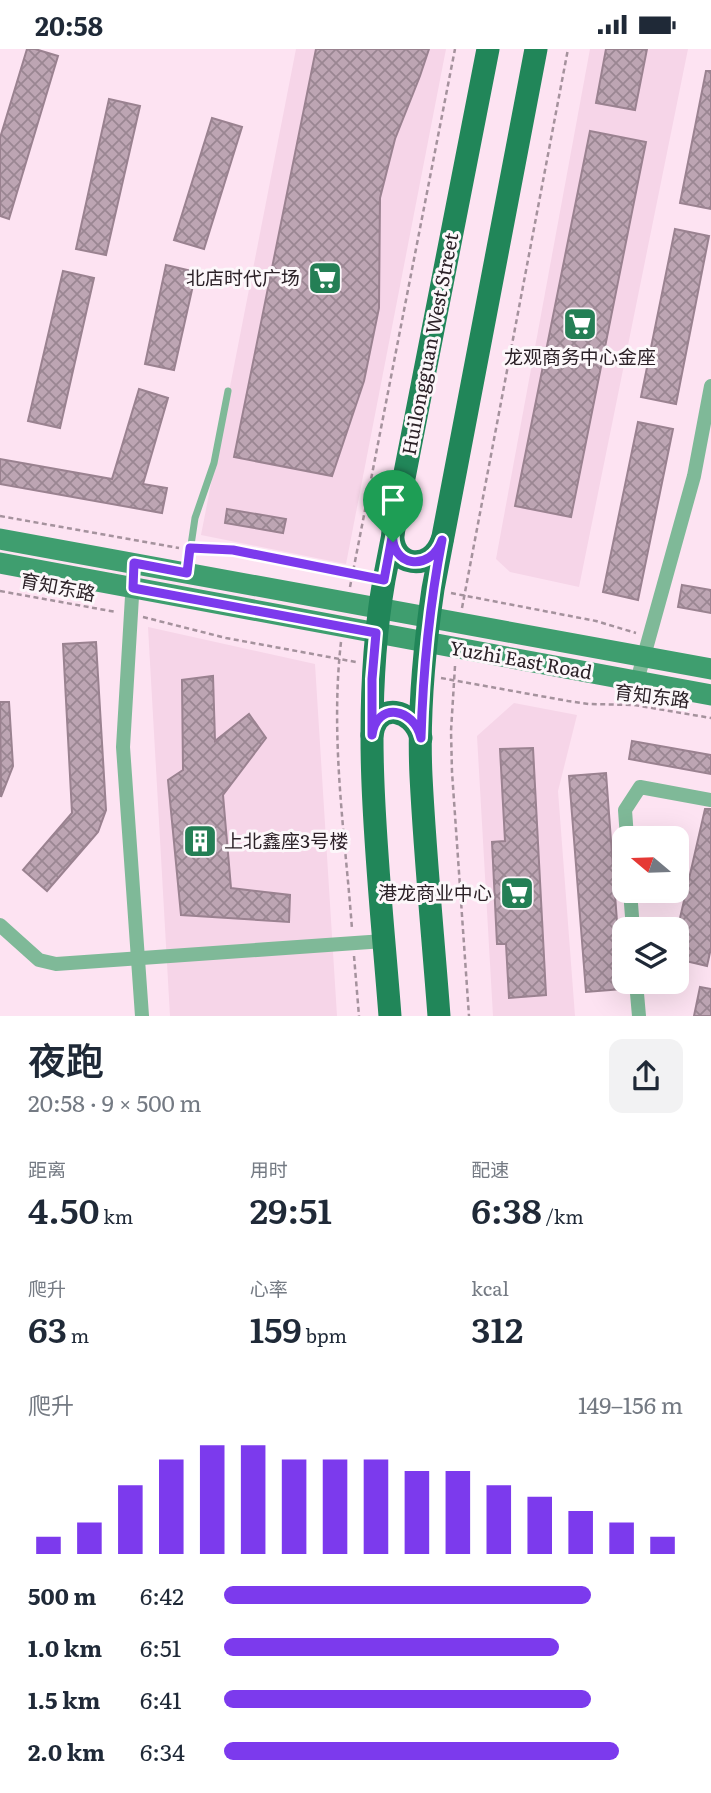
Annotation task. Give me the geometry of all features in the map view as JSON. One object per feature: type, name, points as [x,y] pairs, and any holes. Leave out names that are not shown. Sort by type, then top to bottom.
[{"type":"main road","name":"Huilongguan West Street","points":[[390,1016],[372,775],[372,679],[376,633],[393,532],[488,49]]},
{"type":"main road","points":[[439,1016],[421,774],[422,690],[426,642],[442,540],[536,49]]},
{"type":"main road","points":[[393,532],[397,551],[404,559],[414,563],[434,555],[442,540]]},
{"type":"main road","name":"Yuzhi East Road","points":[[0,538],[429,618],[646,647],[711,670]]},
{"type":"main road","name":"Yuzhi East Road","points":[[0,563],[711,695]]},
{"type":"main road","points":[[372,735],[380,718],[399,712],[413,721],[421,738]]},
{"type":"street","points":[[637,681],[694,476],[711,386]]},
{"type":"street","points":[[134,563],[123,747],[142,1016]]},
{"type":"street","points":[[626,826],[625,810],[640,787],[711,800]]},
{"type":"street","points":[[0,925],[39,960],[56,964],[384,941]]},
{"type":"street","points":[[637,994],[639,1016]]},
{"type":"lane","points":[[187,573],[195,518],[214,463],[228,391]]},
{"type":"path","points":[[355,559],[455,49]]},
{"type":"path","points":[[467,583],[568,49]]},
{"type":"path","points":[[0,516],[169,547],[233,550],[384,580]]},
{"type":"path","points":[[433,589],[596,621],[646,647]]},
{"type":"path","name":"育知东路","points":[[0,591],[316,654]]},
{"type":"path","points":[[339,674],[338,750],[359,1016]]},
{"type":"path","name":"育知东路","points":[[466,682],[568,701],[644,706],[711,718]]},
{"type":"path","points":[[453,699],[452,772],[468,1016]]},
{"type":"shaded area","points":[[296,49],[446,49],[346,564],[201,535]]},
{"type":"shaded area","points":[[590,49],[688,49],[579,587],[510,572],[496,559]]},
{"type":"shaded area","points":[[148,627],[315,664],[337,1016],[170,1016]]},
{"type":"shaded area","name":"港龙商业中心","points":[[514,703],[577,715],[558,791],[575,1016],[493,1016],[477,736]]},
{"type":"building","points":[[27,49],[58,56],[9,219],[0,216],[0,138]]},
{"type":"building","name":"北店时代广场","points":[[316,49],[429,49],[395,139],[380,198],[379,308],[364,381],[332,476],[234,457]]},
{"type":"building","points":[[606,49],[647,49],[635,110],[596,103]]},
{"type":"building","points":[[706,71],[711,71],[711,209],[680,203]]},
{"type":"building","points":[[109,99],[140,106],[106,255],[76,249]]},
{"type":"building","points":[[212,118],[242,127],[204,249],[174,240]]},
{"type":"building","name":"龙观商务中心金座","points":[[590,131],[646,142],[571,517],[515,506]]},
{"type":"building","points":[[675,229],[709,236],[676,404],[641,397]]},
{"type":"building","points":[[166,265],[196,272],[174,370],[145,364]]},
{"type":"building","points":[[63,271],[94,278],[60,428],[28,421]]},
{"type":"building","points":[[139,389],[168,398],[143,484],[167,488],[162,513],[0,484],[0,459],[112,479]]},
{"type":"building","points":[[638,422],[673,429],[638,600],[603,592]]},
{"type":"building","points":[[227,509],[286,519],[283,533],[225,523]]},
{"type":"building","points":[[682,585],[711,590],[711,613],[678,607]]},
{"type":"building","points":[[96,642],[106,810],[98,832],[47,891],[23,870],[72,813],[63,644]]},
{"type":"building","name":"上北鑫座3号楼","points":[[213,676],[215,741],[249,714],[266,738],[223,795],[231,888],[290,895],[289,922],[181,915],[168,780],[183,770],[182,680]]},
{"type":"building","points":[[0,702],[9,702],[13,766],[1,797]]},
{"type":"building","points":[[632,741],[711,755],[711,774],[629,759]]},
{"type":"building","name":"港龙商业中心","points":[[533,748],[546,995],[509,998],[506,944],[497,944],[492,842],[505,841],[500,749]]},
{"type":"building","points":[[606,773],[612,854],[612,903],[616,903],[617,917],[612,917],[612,990],[586,992],[569,776]]},
{"type":"building","points":[[705,809],[711,809],[711,948],[707,966],[689,962],[689,917],[680,917],[683,903],[690,903],[690,874]]},
{"type":"building","points":[[700,987],[711,989],[711,1016],[694,1016]]},
{"type":"place","name":"北店时代广场","points":[[325,278]]},
{"type":"place","name":"龙观商务中心金座","points":[[580,324]]},
{"type":"place","name":"上北鑫座3号楼","points":[[200,841]]},
{"type":"place","name":"港龙商业中心","points":[[517,893]]},
{"type":"route","points":[[393,542],[393,532],[384,580],[233,550],[190,548],[187,573],[134,563],[133,588],[376,633],[372,679],[372,735],[372,730],[374,726],[380,718],[399,712],[413,721],[421,738],[426,642],[442,540],[434,555],[414,563],[401,556],[393,542]]}]
